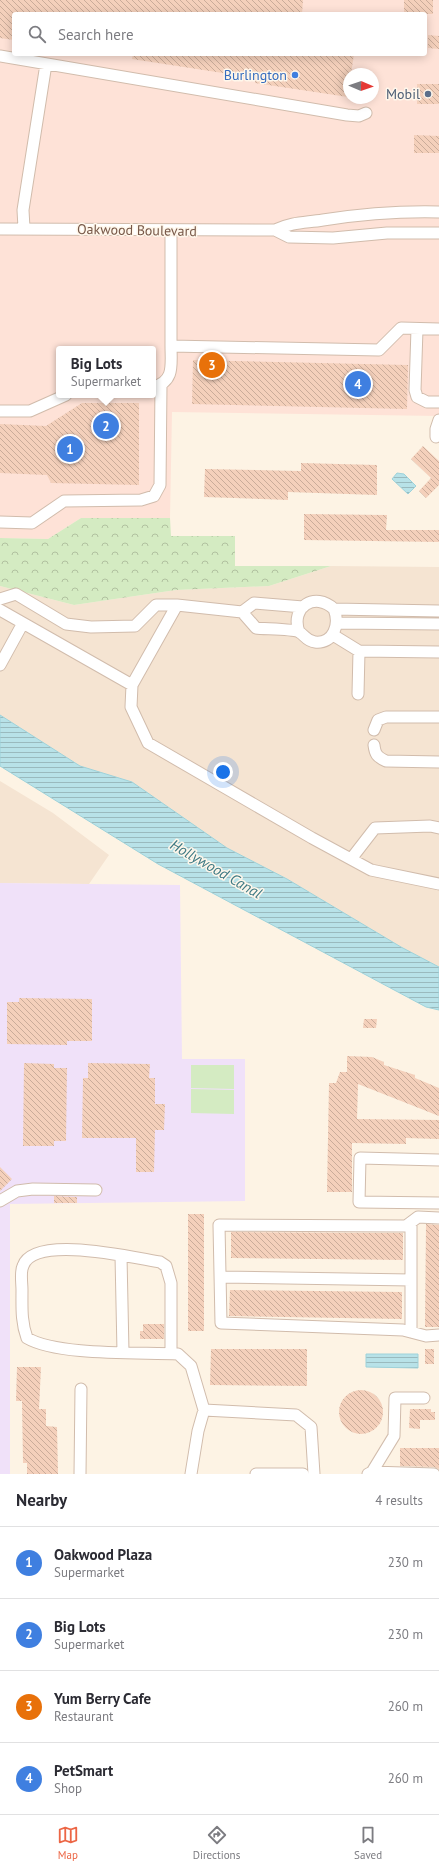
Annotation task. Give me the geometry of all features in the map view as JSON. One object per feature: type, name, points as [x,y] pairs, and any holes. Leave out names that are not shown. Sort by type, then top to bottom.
[{"type":"street","points":[[0,56],[347,115],[359,116],[366,113]]},
{"type":"street","points":[[24,228],[23,210],[46,64]]},
{"type":"street","name":"Oakwood Boulevard","points":[[0,229],[275,230],[290,224],[357,214],[409,211],[439,212]]},
{"type":"street","points":[[0,522],[32,523],[64,501],[141,500],[154,496],[160,485],[157,386],[170,375],[172,365],[171,230]]},
{"type":"street","name":"Oakwood Boulevard","points":[[275,230],[289,237],[333,238],[387,233],[439,233]]},
{"type":"street","points":[[171,346],[379,350],[400,328],[439,329]]},
{"type":"street","points":[[417,329],[415,390],[417,397],[427,402],[439,402]]},
{"type":"street","points":[[0,411],[30,411],[59,398]]},
{"type":"street","points":[[436,437],[436,429],[439,420]]},
{"type":"street","points":[[0,599],[16,594],[66,624],[91,627],[135,626],[156,605],[177,605],[242,612],[256,628],[300,632]]},
{"type":"street","points":[[242,612],[254,603],[303,607],[316,601],[329,604],[334,609],[338,623],[333,635],[322,642],[315,642],[304,637],[300,632],[297,619],[303,607]]},
{"type":"street","points":[[177,605],[132,685],[131,707],[148,743],[371,870],[439,884]]},
{"type":"street","points":[[334,609],[439,611]]},
{"type":"street","points":[[0,610],[132,685]]},
{"type":"street","points":[[338,623],[439,624]]},
{"type":"street","points":[[0,665],[23,624]]},
{"type":"street","points":[[333,635],[359,651],[439,652]]},
{"type":"street","points":[[358,694],[359,651]]},
{"type":"street","points":[[374,730],[378,720],[386,717],[439,717]]},
{"type":"street","points":[[374,745],[375,753],[378,758],[386,761],[439,762]]},
{"type":"street","points":[[351,859],[375,828],[430,826],[439,828]]},
{"type":"street","points":[[439,1160],[360,1158],[359,1202],[439,1203]]},
{"type":"street","points":[[0,1201],[17,1191],[34,1189],[96,1190]]},
{"type":"street","points":[[439,1218],[418,1217],[406,1226],[219,1225],[221,1323],[403,1330],[426,1336],[439,1335]]},
{"type":"street","points":[[411,1222],[411,1332]]},
{"type":"street","points":[[171,1353],[172,1283],[166,1266],[160,1262],[91,1250],[50,1250],[31,1255],[23,1266],[22,1316],[27,1338],[38,1344],[87,1351],[178,1354],[191,1366],[204,1410],[198,1431],[191,1474]]},
{"type":"street","points":[[121,1256],[123,1352]]},
{"type":"street","points":[[220,1277],[411,1280]]},
{"type":"street","points":[[80,1474],[81,1389]]},
{"type":"street","points":[[370,1473],[394,1436],[395,1398],[424,1398]]},
{"type":"street","points":[[204,1410],[296,1416],[311,1427],[314,1474]]},
{"type":"street","points":[[370,1473],[434,1474]]},
{"type":"street","points":[[256,1474],[303,1474]]},
{"type":"shaded area","points":[[0,0],[439,0],[439,416],[172,412],[170,518],[81,518],[48,539],[0,538]]},
{"type":"shaded area","points":[[331,566],[439,567],[439,967],[401,947],[287,879],[227,848],[132,782],[80,766],[0,715],[0,586],[74,605],[176,590],[269,586]]},
{"type":"shaded area","points":[[0,781],[53,813],[109,855],[89,884],[0,883]]},
{"type":"shaded area","points":[[0,883],[180,885],[182,1059],[245,1059],[245,1201],[10,1204],[10,1474],[0,1474]]},
{"type":"green space","points":[[81,518],[170,518],[171,536],[235,536],[235,566],[331,566],[269,586],[176,590],[74,605],[0,586],[0,538],[48,539]]},
{"type":"green space","points":[[191,1065],[234,1065],[234,1089],[191,1088]]},
{"type":"green space","points":[[191,1089],[234,1090],[234,1114],[191,1113]]},
{"type":"water","points":[[397,473],[404,474],[416,486],[408,494],[392,479]]},
{"type":"water","name":"Hollywood Canal","points":[[0,715],[80,766],[132,782],[227,848],[287,879],[401,947],[439,967],[439,1010],[426,1007],[158,864],[0,766]]},
{"type":"water","points":[[366,1354],[418,1354],[418,1368],[366,1367]]},
{"type":"building","points":[[0,0],[303,0],[302,12],[12,12],[12,40],[0,38]]},
{"type":"building","points":[[404,0],[433,0],[433,14],[427,14],[427,12],[404,12]]},
{"type":"building","points":[[428,35],[439,36],[439,49],[428,48]]},
{"type":"building","name":"Burlington","points":[[133,56],[354,56],[352,68],[343,68],[343,96],[255,83],[255,78],[132,59]]},
{"type":"building","name":"Mobil","points":[[417,84],[439,84],[439,104],[417,104]]},
{"type":"building","points":[[414,135],[439,136],[439,153],[414,153]]},
{"type":"building","points":[[193,360],[408,365],[407,409],[192,404]]},
{"type":"building","points":[[82,403],[139,403],[139,485],[51,483],[47,475],[0,473],[0,424],[46,426]]},
{"type":"building","points":[[423,446],[439,461],[439,485],[426,498],[419,491],[431,478],[411,459]]},
{"type":"building","points":[[301,463],[377,465],[377,495],[288,492],[288,500],[204,497],[205,469],[301,471]]},
{"type":"building","points":[[304,514],[387,515],[386,530],[439,530],[439,542],[304,540]]},
{"type":"building","points":[[19,998],[92,999],[92,1041],[67,1041],[67,1045],[7,1044],[7,1002],[19,1002]]},
{"type":"building","points":[[364,1019],[377,1019],[376,1028],[363,1028]]},
{"type":"building","points":[[347,1056],[372,1057],[384,1062],[384,1065],[415,1075],[415,1078],[439,1088],[439,1116],[358,1084],[357,1119],[439,1120],[439,1139],[406,1138],[406,1144],[352,1143],[352,1192],[327,1192],[329,1083],[336,1083],[340,1072],[347,1072]]},
{"type":"building","points":[[24,1063],[54,1064],[54,1068],[67,1068],[66,1141],[54,1141],[54,1146],[23,1146]]},
{"type":"building","points":[[88,1063],[150,1064],[149,1078],[155,1078],[155,1104],[165,1104],[164,1130],[155,1130],[154,1172],[136,1172],[136,1138],[82,1138],[83,1078],[88,1078]]},
{"type":"building","points":[[0,1167],[12,1179],[0,1191]]},
{"type":"building","points":[[54,1196],[77,1197],[77,1203],[54,1203]]},
{"type":"building","points":[[188,1214],[204,1214],[204,1331],[188,1331]]},
{"type":"building","points":[[426,1224],[439,1225],[439,1327],[425,1327]]},
{"type":"building","points":[[231,1232],[403,1233],[403,1260],[231,1258]]},
{"type":"building","points":[[230,1290],[402,1292],[402,1319],[229,1316]]},
{"type":"building","points":[[143,1324],[164,1324],[164,1339],[140,1339],[140,1331],[143,1331]]},
{"type":"building","points":[[211,1349],[307,1349],[307,1386],[210,1385]]},
{"type":"building","points":[[425,1349],[434,1349],[434,1364],[425,1364]]},
{"type":"building","points":[[17,1367],[41,1367],[39,1409],[46,1409],[46,1426],[57,1427],[58,1474],[27,1474],[27,1463],[23,1463],[22,1401],[16,1401]]},
{"type":"building","points":[[361,1390],[373,1394],[379,1400],[383,1412],[379,1424],[373,1430],[361,1434],[349,1430],[343,1424],[339,1412],[343,1400],[349,1394]]},
{"type":"building","points":[[410,1409],[431,1409],[431,1412],[435,1412],[435,1420],[420,1420],[420,1429],[409,1428]]},
{"type":"building","points":[[400,1448],[439,1448],[439,1469],[434,1467],[400,1466]]},
{"type":"place","name":"Burlington","points":[[295,75]]},
{"type":"place","name":"Mobil","points":[[428,94]]},
{"type":"place","name":"Yum Berry Cafe","points":[[212,365]]},
{"type":"place","name":"PetSmart","points":[[358,384]]},
{"type":"place","name":"Big Lots","points":[[106,426]]},
{"type":"place","name":"Oakwood Plaza","points":[[70,449]]}]
